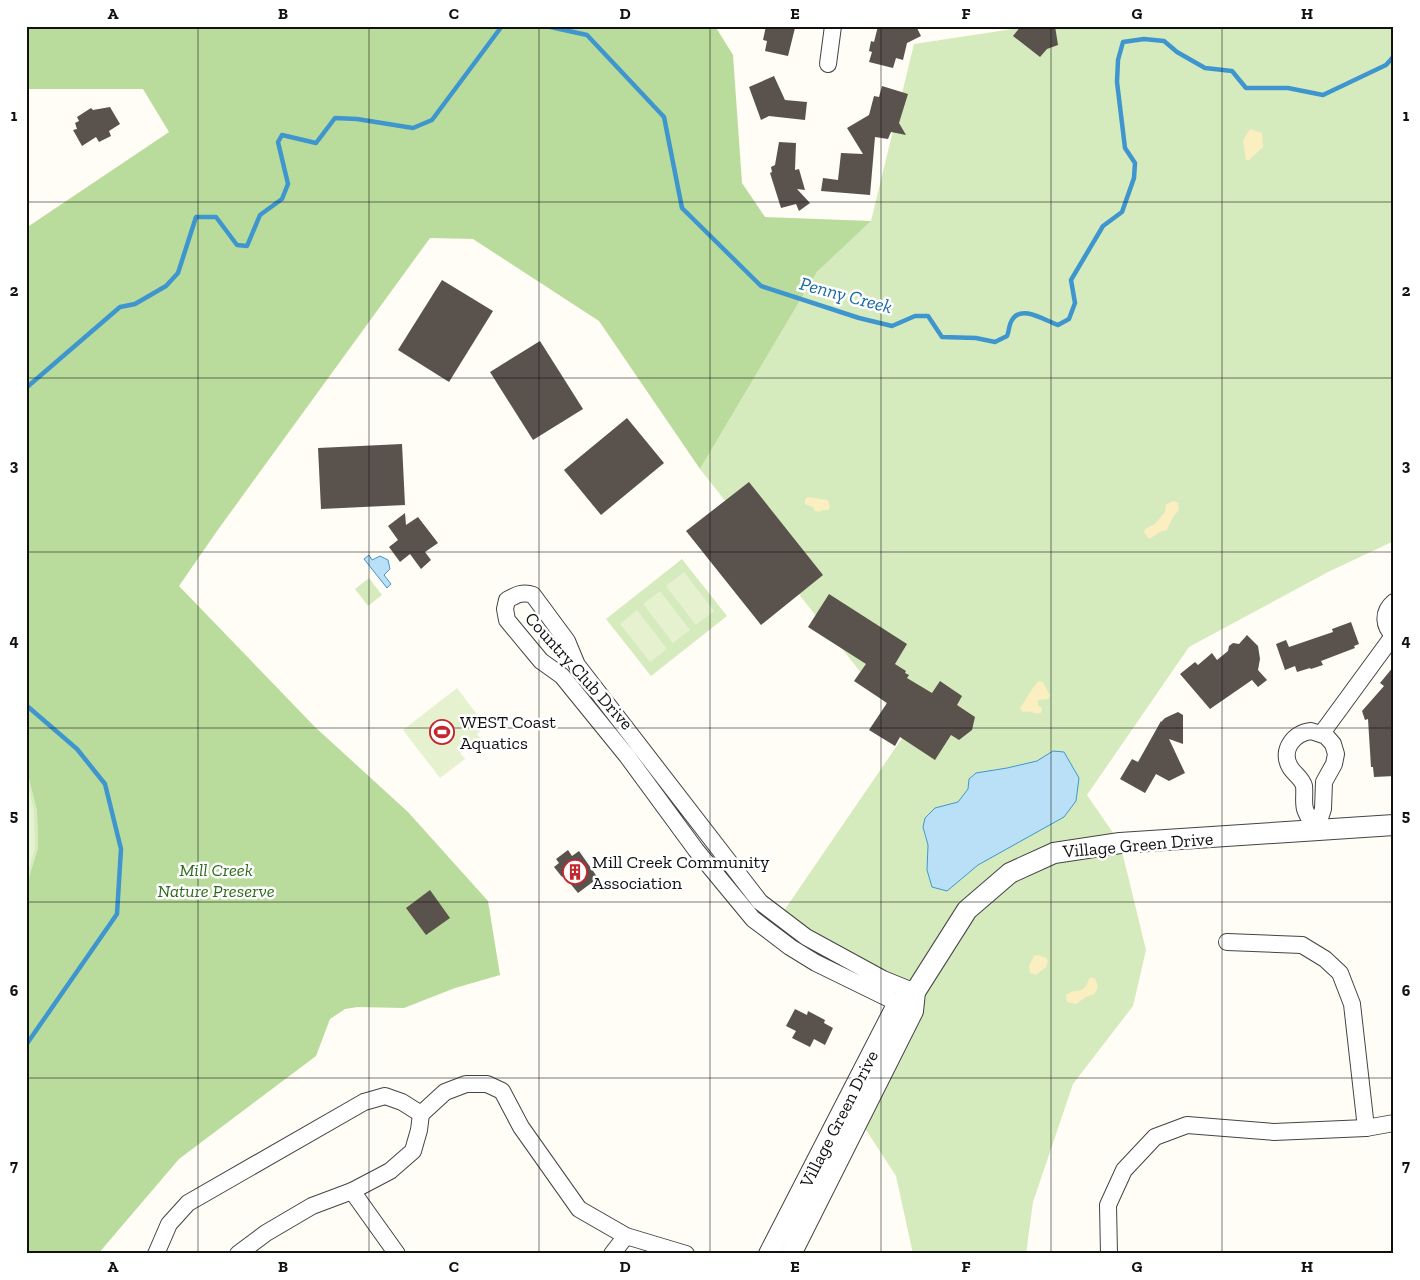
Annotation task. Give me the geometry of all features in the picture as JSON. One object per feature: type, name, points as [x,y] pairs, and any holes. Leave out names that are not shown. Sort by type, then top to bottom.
[{"type":"street","points":[[828,64],[833,26]]},
{"type":"street","name":"Country Club Drive","points":[[521,594],[533,595],[567,641],[577,664],[760,902],[806,937],[882,979],[909,1002],[810,959],[790,947],[754,919],[696,850],[627,756],[562,676],[541,661],[507,620],[505,610],[507,600],[521,594]]},
{"type":"street","points":[[1322,733],[1394,636],[1386,628],[1385,617],[1389,606],[1394,602]]},
{"type":"street","points":[[1311,731],[1322,733],[1333,744],[1336,759],[1324,782],[1323,809],[1316,830],[1305,810],[1304,785],[1288,765],[1287,754],[1292,740],[1301,733],[1311,731]]},
{"type":"street","name":"Village Green Drive","points":[[769,1254],[909,1002],[967,910],[1010,873],[1054,853],[1120,843],[1394,825]]},
{"type":"street","points":[[1227,942],[1302,945],[1325,958],[1340,973],[1352,1004],[1366,1128]]},
{"type":"street","name":"Village Green Drive","points":[[791,1254],[909,1002]]},
{"type":"street","points":[[238,1254],[266,1233],[312,1206],[352,1191],[390,1171],[412,1151],[419,1130],[421,1114],[445,1092],[466,1084],[487,1084],[502,1091],[521,1127],[579,1210],[626,1236],[686,1254]]},
{"type":"street","points":[[156,1254],[169,1224],[188,1203],[364,1102],[385,1096],[402,1102],[421,1114]]},
{"type":"street","points":[[1109,1254],[1108,1205],[1124,1170],[1155,1137],[1187,1125],[1274,1132],[1366,1128],[1394,1123]]},
{"type":"street","points":[[352,1191],[397,1254]]},
{"type":"street","points":[[612,1254],[626,1236]]},
{"type":"green space","name":"Mill Creek Nature Preserve","points":[[26,26],[715,26],[733,55],[742,183],[765,217],[871,221],[817,272],[700,469],[599,321],[473,239],[430,238],[179,586],[315,727],[408,812],[488,901],[500,975],[455,988],[404,1008],[358,1007],[345,1009],[330,1019],[316,1056],[179,1159],[98,1254],[26,1254],[26,887],[38,848],[37,811],[26,767],[26,228],[169,132],[143,89],[26,89]]},
{"type":"green space","points":[[1032,26],[1394,26],[1394,541],[1330,571],[1189,647],[1087,795],[1120,843],[1146,950],[1133,1006],[1073,1084],[1033,1202],[1026,1254],[913,1254],[896,1176],[859,1119],[913,1011],[779,918],[907,731],[700,469],[817,272],[871,221],[914,44]]},
{"type":"green space","points":[[682,559],[727,616],[651,676],[606,619]]},
{"type":"green space","points":[[684,572],[714,611],[696,625],[666,586]]},
{"type":"green space","points":[[369,578],[382,595],[368,606],[355,589]]},
{"type":"green space","points":[[660,591],[690,630],[673,643],[643,604]]},
{"type":"green space","points":[[637,610],[667,649],[650,662],[620,624]]},
{"type":"green space","name":"WEST Coast Aquatics","points":[[457,688],[486,726],[477,734],[484,743],[473,752],[469,746],[460,753],[465,759],[440,778],[403,730]]},
{"type":"green space","points":[[26,767],[37,811],[38,848],[26,887]]},
{"type":"green space","points":[[26,777],[34,811],[35,848],[26,880]]},
{"type":"sand","points":[[1250,129],[1262,133],[1263,147],[1249,160],[1246,160],[1243,140]]},
{"type":"sand","points":[[807,497],[828,500],[830,507],[828,510],[815,511],[813,507],[805,504]]},
{"type":"sand","points":[[1174,501],[1178,503],[1179,510],[1173,517],[1167,530],[1148,538],[1144,532],[1145,529],[1155,524],[1165,512],[1166,504]]},
{"type":"sand","points":[[1039,681],[1043,682],[1050,696],[1048,699],[1038,700],[1038,705],[1042,708],[1041,713],[1023,712],[1020,708]]},
{"type":"sand","points":[[1038,955],[1046,958],[1048,961],[1046,967],[1036,975],[1030,973],[1029,966],[1034,956]]},
{"type":"sand","points":[[1091,977],[1095,979],[1097,985],[1094,994],[1076,1004],[1067,1002],[1066,995],[1084,988]]},
{"type":"water","points":[[369,555],[372,560],[380,556],[388,560],[390,569],[384,575],[391,584],[387,588],[364,559]]},
{"type":"water","points":[[1053,751],[1064,752],[1079,778],[1076,801],[1064,817],[978,865],[947,891],[932,887],[927,870],[928,845],[923,827],[925,818],[935,808],[958,802],[968,789],[969,779],[976,773],[1037,761]]},
{"type":"building","points":[[766,26],[795,28],[788,56],[765,51],[767,41],[763,40]]},
{"type":"building","points":[[878,26],[916,26],[921,36],[907,43],[903,60],[896,58],[893,68],[869,62],[872,52],[869,51],[871,41],[874,42]]},
{"type":"building","points":[[1021,26],[1055,26],[1058,45],[1047,49],[1040,57],[1013,36]]},
{"type":"building","points":[[774,76],[785,100],[807,102],[805,120],[769,116],[761,120],[749,87]]},
{"type":"building","points":[[882,86],[908,94],[899,123],[906,135],[891,132],[888,139],[875,137],[870,195],[821,191],[823,178],[838,180],[841,153],[863,154],[847,128],[869,115],[874,96],[879,97]]},
{"type":"building","points":[[110,107],[120,124],[109,131],[111,136],[99,142],[96,137],[82,146],[73,130],[77,129],[75,123],[79,121],[77,117],[91,108],[93,110]]},
{"type":"building","points":[[779,142],[796,143],[795,170],[799,169],[805,190],[797,189],[810,203],[799,211],[796,204],[781,208],[770,173],[772,172],[771,167],[775,165]]},
{"type":"building","points":[[442,280],[493,311],[449,382],[398,350]]},
{"type":"building","points":[[540,341],[583,409],[533,440],[490,372]]},
{"type":"building","points":[[627,418],[664,463],[601,515],[564,470]]},
{"type":"building","points":[[402,444],[405,505],[321,509],[318,448]]},
{"type":"building","points":[[749,482],[823,575],[761,625],[686,531]]},
{"type":"building","points":[[405,513],[406,525],[418,517],[438,543],[425,552],[431,560],[421,569],[410,554],[400,562],[389,547],[398,540],[388,526]]},
{"type":"building","points":[[829,594],[907,644],[895,664],[906,671],[905,673],[909,675],[907,678],[932,693],[940,681],[962,696],[957,705],[975,717],[972,730],[959,740],[951,735],[935,760],[900,737],[895,746],[869,730],[887,703],[854,681],[866,664],[808,627]]},
{"type":"building","points":[[1351,622],[1359,644],[1354,646],[1355,648],[1321,661],[1323,665],[1311,669],[1297,672],[1295,666],[1285,670],[1276,644],[1286,640],[1289,647],[1333,632],[1332,629]]},
{"type":"building","points":[[1247,635],[1258,646],[1260,659],[1258,670],[1267,680],[1258,687],[1252,680],[1210,709],[1180,674],[1195,662],[1198,665],[1212,653],[1217,660],[1228,651],[1229,646],[1233,643],[1239,644]]},
{"type":"building","points":[[1394,666],[1394,776],[1374,777],[1373,767],[1371,767],[1368,719],[1365,720],[1362,711],[1384,686],[1380,683]]},
{"type":"building","points":[[1178,712],[1183,715],[1183,744],[1169,739],[1185,773],[1169,781],[1156,774],[1145,793],[1120,779],[1132,759],[1138,762],[1161,721]]},
{"type":"building","name":"Mill Creek Community Association","points":[[568,850],[572,856],[579,851],[598,878],[578,893],[554,867],[559,863],[556,859]]},
{"type":"building","points":[[430,890],[450,918],[426,935],[406,908]]},
{"type":"building","points":[[795,1009],[807,1015],[808,1011],[825,1020],[824,1023],[833,1028],[825,1045],[814,1039],[810,1047],[792,1038],[796,1031],[786,1026]]},
{"type":"waterway","name":"Penny Creek","points":[[26,388],[120,307],[135,304],[166,286],[178,273],[196,217],[216,217],[237,245],[247,246],[260,215],[282,199],[288,184],[278,142],[282,135],[316,143],[335,118],[357,119],[413,128],[432,120],[502,26]]},
{"type":"waterway","name":"Penny Creek","points":[[546,26],[587,35],[664,117],[682,208],[761,286],[859,318],[892,326],[915,316],[928,316],[942,337],[976,338],[995,342],[1007,336],[1012,320],[1016,315],[1022,313],[1028,313],[1058,325],[1069,319],[1075,303],[1071,280],[1103,226],[1122,212],[1134,178],[1135,163],[1125,148],[1117,82],[1118,60],[1123,42],[1144,39],[1164,41],[1177,52],[1205,68],[1232,71],[1246,88],[1288,88],[1323,95],[1386,65],[1394,56]]},
{"type":"waterway","name":"Penny Creek","points":[[26,705],[77,749],[105,784],[121,849],[117,914],[26,1045]]},
{"type":"place","name":"WEST Coast Aquatics","points":[[442,732]]},
{"type":"place","name":"Mill Creek Community Association","points":[[575,872]]}]
